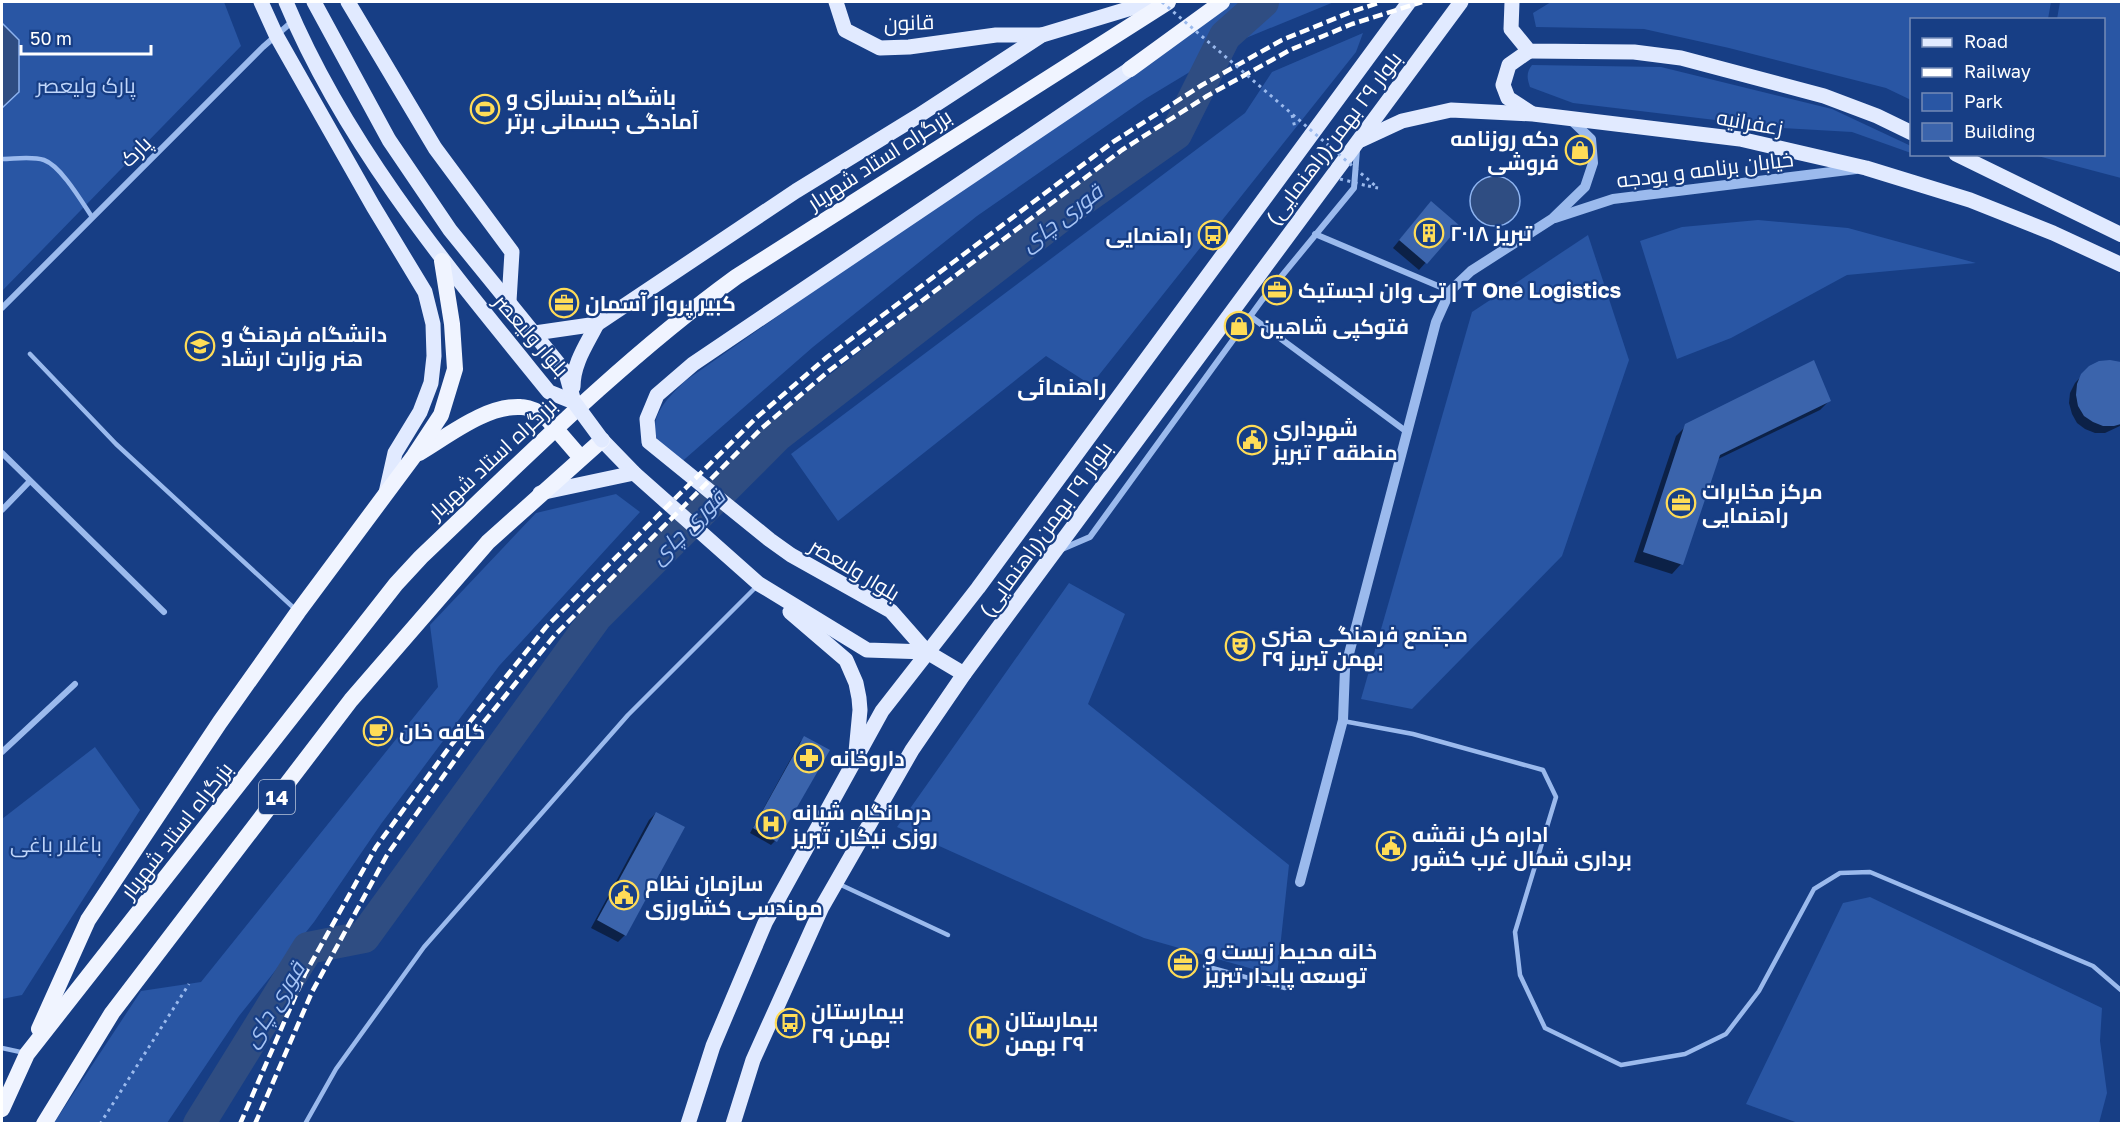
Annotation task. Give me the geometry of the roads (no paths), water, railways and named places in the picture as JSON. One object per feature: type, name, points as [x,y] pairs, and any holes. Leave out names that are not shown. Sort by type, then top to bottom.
[{"type":"highway","name":"بزرگراه استاد شهریار","points":[[2,1109],[27,1054],[396,585],[421,557],[614,374],[691,309],[736,277],[1168,2]]},
{"type":"highway","points":[[1130,69],[1222,2]]},
{"type":"highway","points":[[27,1054],[88,920],[220,722],[414,456],[441,415],[455,369],[452,324],[442,261]]},
{"type":"highway","points":[[414,456],[478,418],[498,410],[523,407],[543,414],[581,458]]},
{"type":"highway","points":[[540,493],[602,440]]},
{"type":"highway","name":"14","points":[[44,1124],[112,1013],[351,700],[488,542],[540,493]]},
{"type":"main road","points":[[261,2],[276,35],[373,206],[425,292],[433,324],[434,356],[431,383],[420,412],[395,453],[386,493]]},
{"type":"main road","name":"بلوار ولیعصر","points":[[286,2],[342,111],[388,186],[442,261],[549,392],[574,402]]},
{"type":"main road","name":"بلوار ولیعصر","points":[[314,2],[389,140],[450,230],[566,373],[574,402]]},
{"type":"main road","points":[[348,2],[435,148],[512,252],[509,301]]},
{"type":"main road","name":"قانون","points":[[836,2],[845,30],[880,48],[909,47],[996,35],[1042,35]]},
{"type":"main road","points":[[535,333],[597,324],[796,191],[918,116],[1042,35],[1151,2]]},
{"type":"main road","name":"بلوار ٢٩ بهمن(راهنمایی)","points":[[688,1124],[713,1046],[765,923],[882,711],[978,588],[1409,2]]},
{"type":"main road","name":"بلوار ٢٩ بهمن(راهنمایی)","points":[[733,1124],[753,1060],[822,908],[912,750],[964,674],[1461,2]]},
{"type":"main road","points":[[1512,2],[1511,29],[1529,51],[1509,65],[1503,85],[1508,98],[1533,114]]},
{"type":"main road","name":"زعفرانیه","points":[[1529,51],[1634,52],[1681,58],[1824,96],[1877,116],[1910,132]]},
{"type":"main road","name":"بلوار ولىعصر","points":[[927,652],[891,612],[791,555],[649,442],[647,419],[657,395],[693,364],[1130,69]]},
{"type":"main road","name":"زعفرانیه","points":[[1358,141],[1402,121],[1450,110],[1533,114],[1740,139],[1866,168],[1970,200],[2053,233],[2121,265]]},
{"type":"main road","points":[[1960,156],[2121,235]]},
{"type":"main road","points":[[597,324],[576,363],[573,377],[574,402],[602,440],[634,473],[846,660],[856,683],[859,698],[855,758]]},
{"type":"main road","points":[[540,493],[634,473]]},
{"type":"main road","points":[[759,584],[867,650],[927,652],[964,674]]},
{"type":"street","name":"پارک","points":[[2,308],[276,35],[294,20]]},
{"type":"street","name":"خیابان برنامه و بودجه","points":[[1300,882],[1343,720],[1345,669],[1436,322],[1450,291],[1471,271],[1552,219],[1586,187],[1593,163],[1591,139],[1569,118]]},
{"type":"street","points":[[1056,551],[1090,537],[1250,316],[1354,188],[1358,141]]},
{"type":"street","name":"خیابان برنامه و بودجه","points":[[1552,219],[1613,199],[1866,168]]},
{"type":"street","points":[[1315,234],[1450,291]]},
{"type":"street","points":[[1250,316],[1407,432]]},
{"type":"street","points":[[2,453],[164,612]]},
{"type":"street","points":[[2,510],[30,482]]},
{"type":"street","points":[[2,752],[75,684]]},
{"type":"lane","points":[[2,159],[38,159],[49,163],[62,175],[92,217]]},
{"type":"lane","points":[[30,354],[116,444],[298,612]]},
{"type":"lane","points":[[305,1124],[336,1069],[424,947],[628,715],[759,584]]},
{"type":"lane","points":[[1343,720],[1413,734],[1543,770],[1556,797],[1515,932],[1520,975],[1545,1028],[1621,1065],[1684,1054],[1726,1034],[1759,991],[1814,890],[1840,873],[1870,872],[1892,881],[2092,966],[2121,991]]},
{"type":"lane","points":[[836,883],[948,935]]},
{"type":"lane","points":[[1205,966],[1285,988]]},
{"type":"lane","points":[[2,1048],[27,1054]]},
{"type":"waterway","name":"قوری چای","points":[[199,1124],[308,948],[364,937],[596,617],[778,435],[1078,203],[1176,134],[1225,36],[1263,2]]},
{"type":"railway","points":[[240,1124],[305,974],[376,847],[448,749],[546,627],[756,418],[827,357],[1113,142],[1202,85],[1282,40],[1381,2]]},
{"type":"railway","points":[[255,1124],[312,992],[387,855],[470,739],[555,635],[762,428],[830,370],[1122,150],[1207,96],[1290,50],[1352,24],[1422,2]]},
{"type":"place","name":"باشگاه بدنسازی و آمادگی جسمانی برتر","points":[[485,109]]},
{"type":"place","name":"دکه روزنامه فروشی","points":[[1580,150]]},
{"type":"place","name":"تبریز ۲۰۱۸","points":[[1429,233]]},
{"type":"place","name":"راهنمایی","points":[[1213,235]]},
{"type":"place","name":"تی وان لجستیک | T One Logistics","points":[[1277,290]]},
{"type":"place","name":"کبیر پرواز آسمان","points":[[564,303]]},
{"type":"place","name":"فتوکپی شاهین","points":[[1239,326]]},
{"type":"place","name":"دانشگاه فرهنگ و هنر وزارت ارشاد","points":[[200,346]]},
{"type":"place","name":"شهرداری منطقه ۲ تبریز","points":[[1252,440]]},
{"type":"place","name":"مرکز مخابرات راهنمایی","points":[[1681,503]]},
{"type":"place","name":"مجتمع فرهنگی هنری ۲۹ بهمن تبریز","points":[[1240,646]]},
{"type":"place","name":"کافه خان","points":[[378,731]]},
{"type":"place","name":"داروخانه","points":[[809,758]]},
{"type":"place","name":"درمانگاه شبانه روزی نیکان تبریز","points":[[771,824]]},
{"type":"place","name":"اداره کل نقشه برداری شمال غرب کشور","points":[[1391,846]]},
{"type":"place","name":"سازمان نظام مهندسی کشاورزی","points":[[624,895]]},
{"type":"place","name":"خانه محیط زیست و توسعه پایدار تبریز","points":[[1183,963]]},
{"type":"place","name":"بیمارستان ۲۹ بهمن","points":[[790,1023]]},
{"type":"place","name":"بیمارستان ٢٩ بهمن","points":[[984,1031]]},
{"type":"district","name":"راهنمائی","points":[[1062,386]]},
{"type":"park label","name":"پارک ولیعصر","points":[[86,85]]},
{"type":"park label","name":"باغلار باغی","points":[[56,844]]}]
